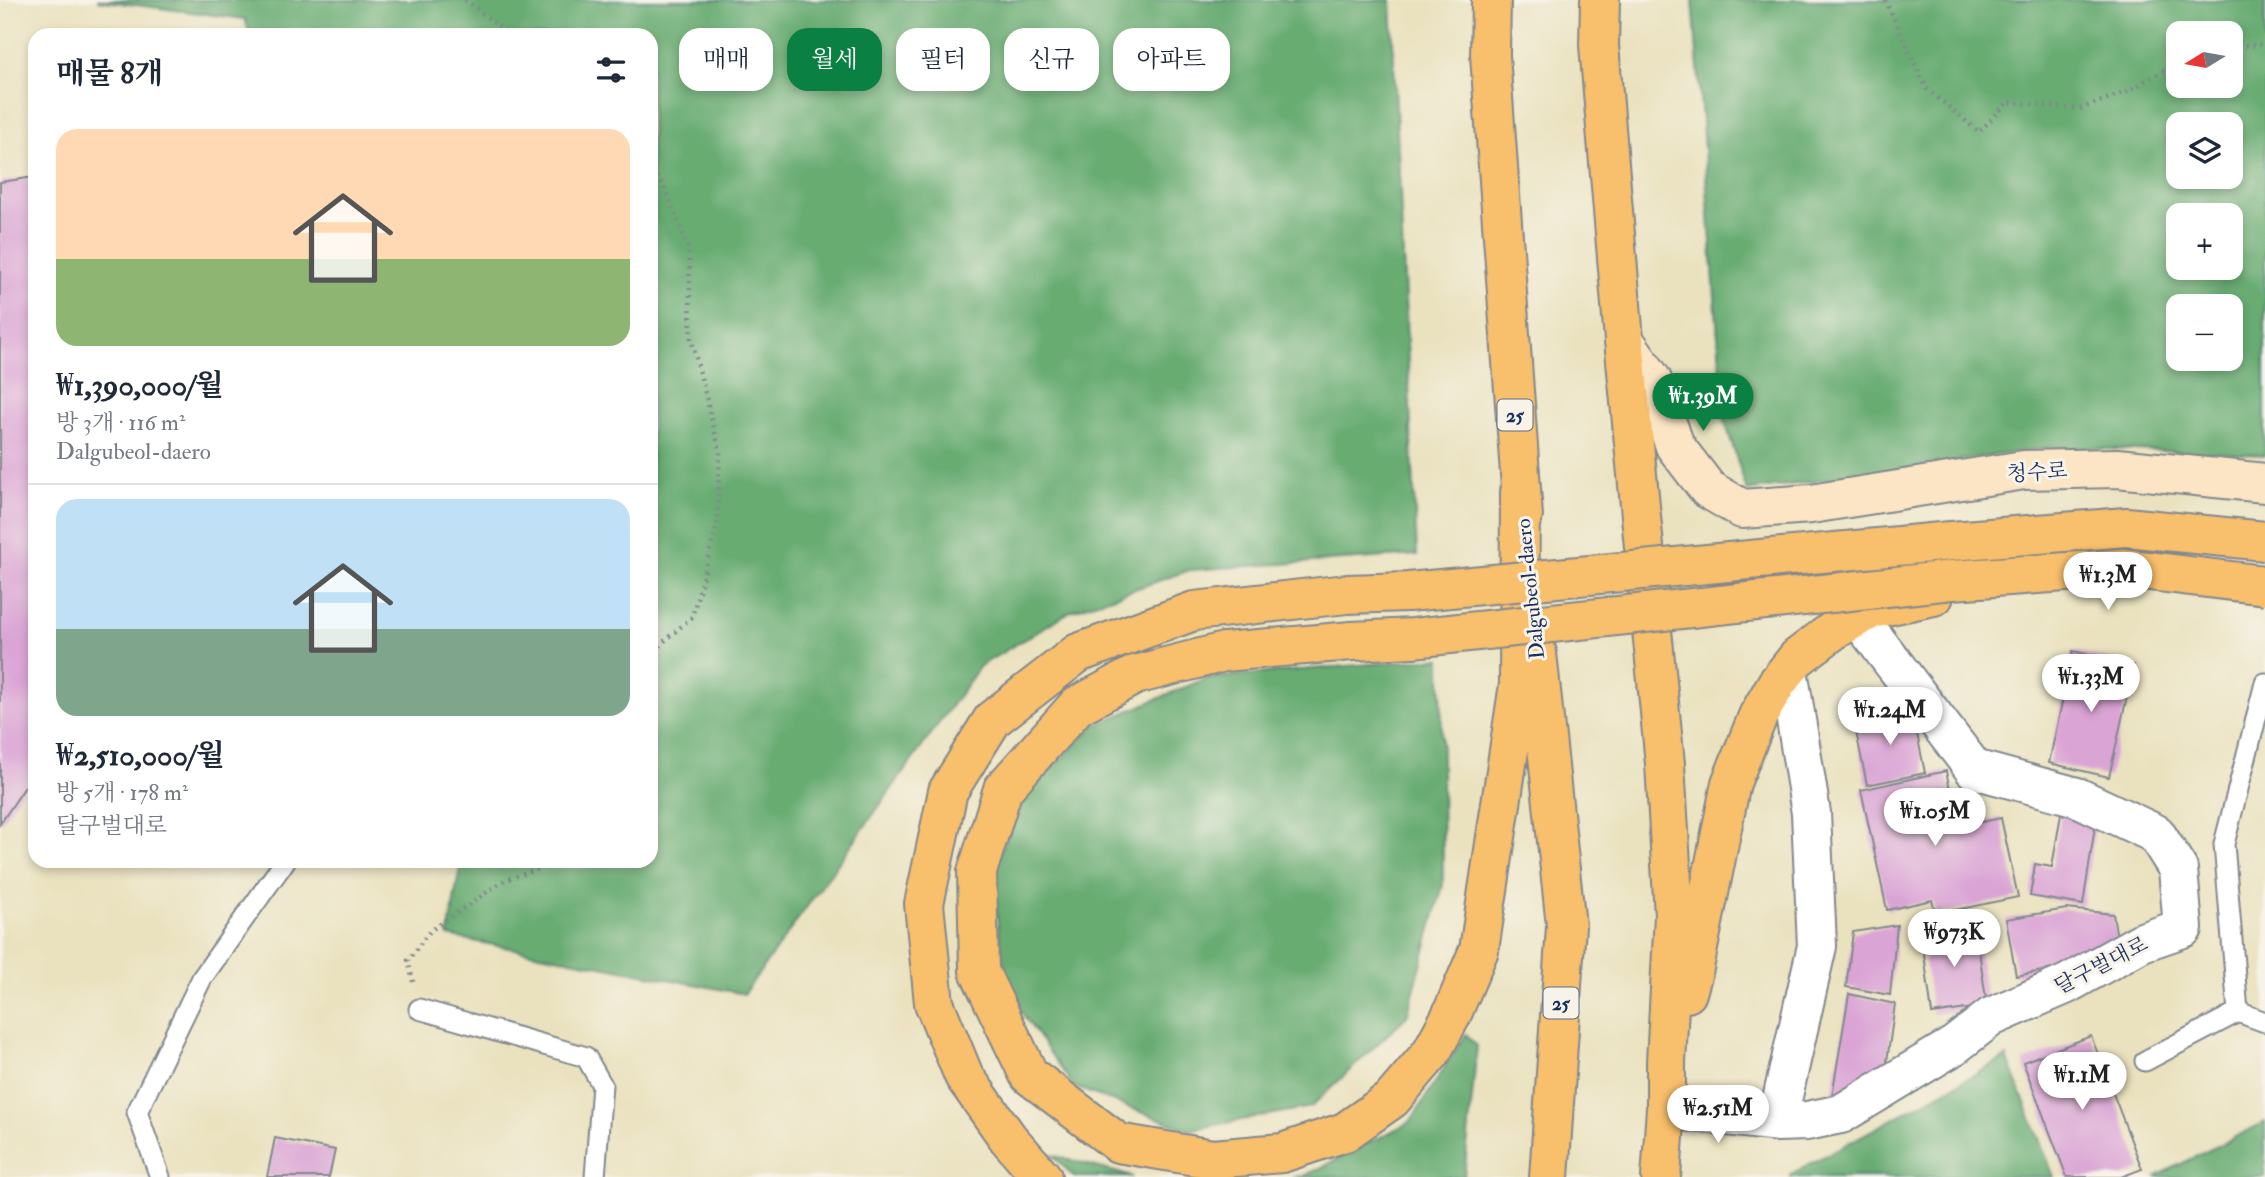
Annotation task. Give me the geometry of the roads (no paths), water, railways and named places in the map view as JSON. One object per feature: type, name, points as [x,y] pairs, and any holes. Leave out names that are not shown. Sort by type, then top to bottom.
[{"type":"main road","name":"Dalgubeol-daero","points":[[1491,0],[1490,55],[1520,492],[1566,926],[1549,1177]]},
{"type":"main road","points":[[1600,0],[1599,45],[1665,764],[1674,915],[1661,1177]]},
{"type":"main road","name":"청수로","points":[[1624,340],[1652,380],[1675,446],[1708,489],[1742,509],[1811,504],[2024,470],[2117,468],[2265,483]]},
{"type":"main road","points":[[1520,492],[1519,684],[1479,950],[1451,1016],[1431,1053],[1392,1099],[1345,1132],[1282,1153],[1213,1159],[1118,1143],[1029,1075],[979,971],[977,872],[1003,789],[1077,706],[1135,675],[1224,653],[1413,638],[1952,580],[2124,568],[2265,585]]},
{"type":"main road","points":[[1042,1177],[1008,1138],[964,1076],[934,1003],[924,904],[948,791],[993,719],[1078,653],[1194,611],[1347,594],[1408,592],[1937,542],[2126,527],[2265,541]]},
{"type":"main road","points":[[1666,1062],[1695,968],[1731,783],[1759,716],[1777,683],[1797,658],[1834,630],[1872,609],[1951,593],[2092,580],[2265,599]]},
{"type":"street","name":"달구벌대로","points":[[1666,1109],[1777,1122],[1807,1121],[1842,1114],[1955,1045],[1991,1017],[2067,984],[2142,942],[2183,928],[2178,869],[2156,834],[2077,797],[1973,769],[1858,617]]},
{"type":"street","points":[[1777,1122],[1817,946],[1811,813],[1788,670]]},
{"type":"lane","points":[[2238,1012],[2224,844],[2265,683]]},
{"type":"lane","points":[[160,1177],[137,1112],[202,978],[280,868]]},
{"type":"lane","points":[[419,1009],[586,1056],[602,1085],[595,1177]]},
{"type":"lane","points":[[2145,1061],[2238,1012],[2265,1022]]}]
